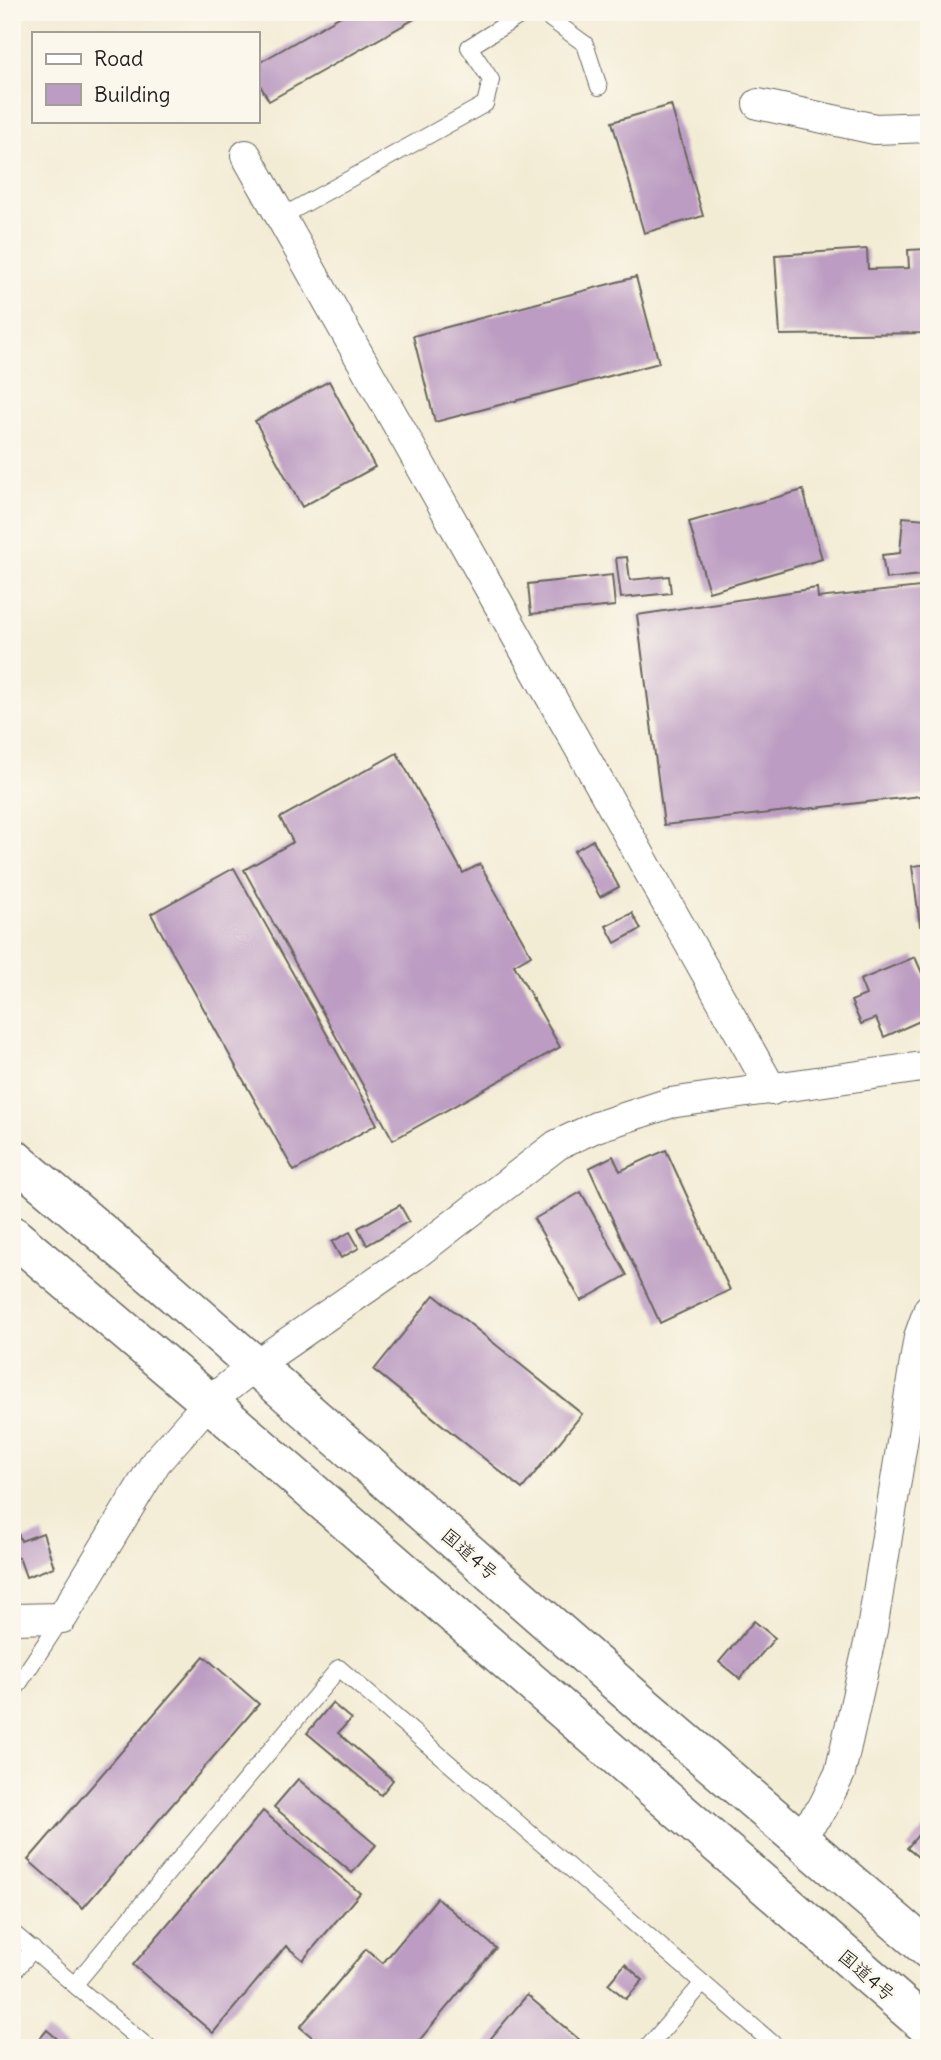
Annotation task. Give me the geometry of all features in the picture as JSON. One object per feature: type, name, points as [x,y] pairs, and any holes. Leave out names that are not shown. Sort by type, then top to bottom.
[{"type":"highway","name":"国道4号","points":[[12,1157],[154,1277],[929,1950]]},
{"type":"highway","name":"国道4号","points":[[12,1235],[209,1402],[929,2028]]},
{"type":"street","points":[[758,104],[874,129],[929,127]]},
{"type":"street","points":[[246,155],[772,1090]]},
{"type":"street","points":[[12,1619],[62,1618],[156,1462],[209,1402],[254,1366],[413,1256],[557,1145],[596,1127],[670,1103],[929,1066]]},
{"type":"street","points":[[798,1838],[822,1810],[840,1773],[872,1630],[919,1337],[929,1309]]},
{"type":"lane","points":[[281,217],[485,104],[491,80],[469,47],[526,12]]},
{"type":"lane","points":[[541,12],[585,44],[599,87]]},
{"type":"lane","points":[[12,1694],[62,1618]]},
{"type":"lane","points":[[75,1984],[339,1668],[778,2048]]},
{"type":"lane","points":[[12,1932],[149,2048]]},
{"type":"lane","points":[[12,1974],[33,1949]]},
{"type":"lane","points":[[647,2048],[703,1983]]},
{"type":"building","points":[[348,12],[413,12],[416,18],[269,101],[259,84],[259,63]]},
{"type":"building","points":[[671,105],[703,216],[644,233],[612,122]]},
{"type":"building","points":[[867,249],[868,269],[909,268],[908,250],[927,249],[929,333],[780,335],[775,255]]},
{"type":"building","points":[[636,277],[659,363],[435,422],[413,336]]},
{"type":"building","points":[[329,381],[375,467],[302,507],[255,421]]},
{"type":"building","points":[[803,490],[822,559],[709,592],[689,522]]},
{"type":"building","points":[[927,508],[929,574],[886,579],[882,555],[900,553],[903,517],[926,519]]},
{"type":"building","points":[[627,557],[630,580],[669,576],[671,593],[621,598],[616,558]]},
{"type":"building","points":[[612,575],[615,606],[531,614],[528,584]]},
{"type":"building","points":[[929,586],[929,795],[664,825],[637,615],[817,588],[818,598]]},
{"type":"building","points":[[397,753],[463,873],[480,864],[531,955],[514,965],[560,1047],[393,1140],[244,870],[293,842],[280,818]]},
{"type":"building","points":[[593,840],[619,887],[600,897],[574,851]]},
{"type":"building","points":[[929,864],[929,925],[920,926],[912,866]]},
{"type":"building","points":[[234,868],[377,1124],[294,1171],[151,914]]},
{"type":"building","points":[[632,913],[641,929],[615,943],[606,926]]},
{"type":"building","points":[[915,957],[929,989],[929,1017],[884,1037],[876,1018],[861,1024],[851,1001],[866,995],[860,980]]},
{"type":"building","points":[[666,1150],[730,1290],[660,1323],[589,1168],[613,1156],[620,1171]]},
{"type":"building","points":[[581,1192],[627,1275],[581,1301],[534,1219]]},
{"type":"building","points":[[400,1205],[409,1221],[367,1245],[358,1228]]},
{"type":"building","points":[[350,1232],[359,1248],[341,1258],[332,1242]]},
{"type":"building","points":[[434,1295],[582,1414],[522,1489],[374,1370]]},
{"type":"building","points":[[12,1519],[21,1541],[43,1533],[54,1567],[26,1577],[19,1557],[12,1560]]},
{"type":"building","points":[[754,1621],[775,1638],[740,1679],[719,1662]]},
{"type":"building","points":[[204,1656],[259,1704],[83,1908],[28,1860]]},
{"type":"building","points":[[332,1703],[351,1719],[338,1733],[393,1780],[381,1795],[307,1733]]},
{"type":"building","points":[[298,1779],[376,1845],[352,1873],[274,1807]]},
{"type":"building","points":[[263,1811],[360,1893],[303,1960],[286,1946],[213,2033],[133,1965]]},
{"type":"building","points":[[929,1822],[929,1866],[907,1848]]},
{"type":"building","points":[[437,1898],[496,1948],[413,2048],[311,2048],[317,2041],[300,2027],[366,1949],[383,1963]]},
{"type":"building","points":[[625,1964],[643,1980],[626,1999],[608,1984]]},
{"type":"building","points":[[527,1995],[589,2048],[491,2048],[486,2044]]},
{"type":"building","points":[[47,2030],[68,2048],[32,2048]]}]
